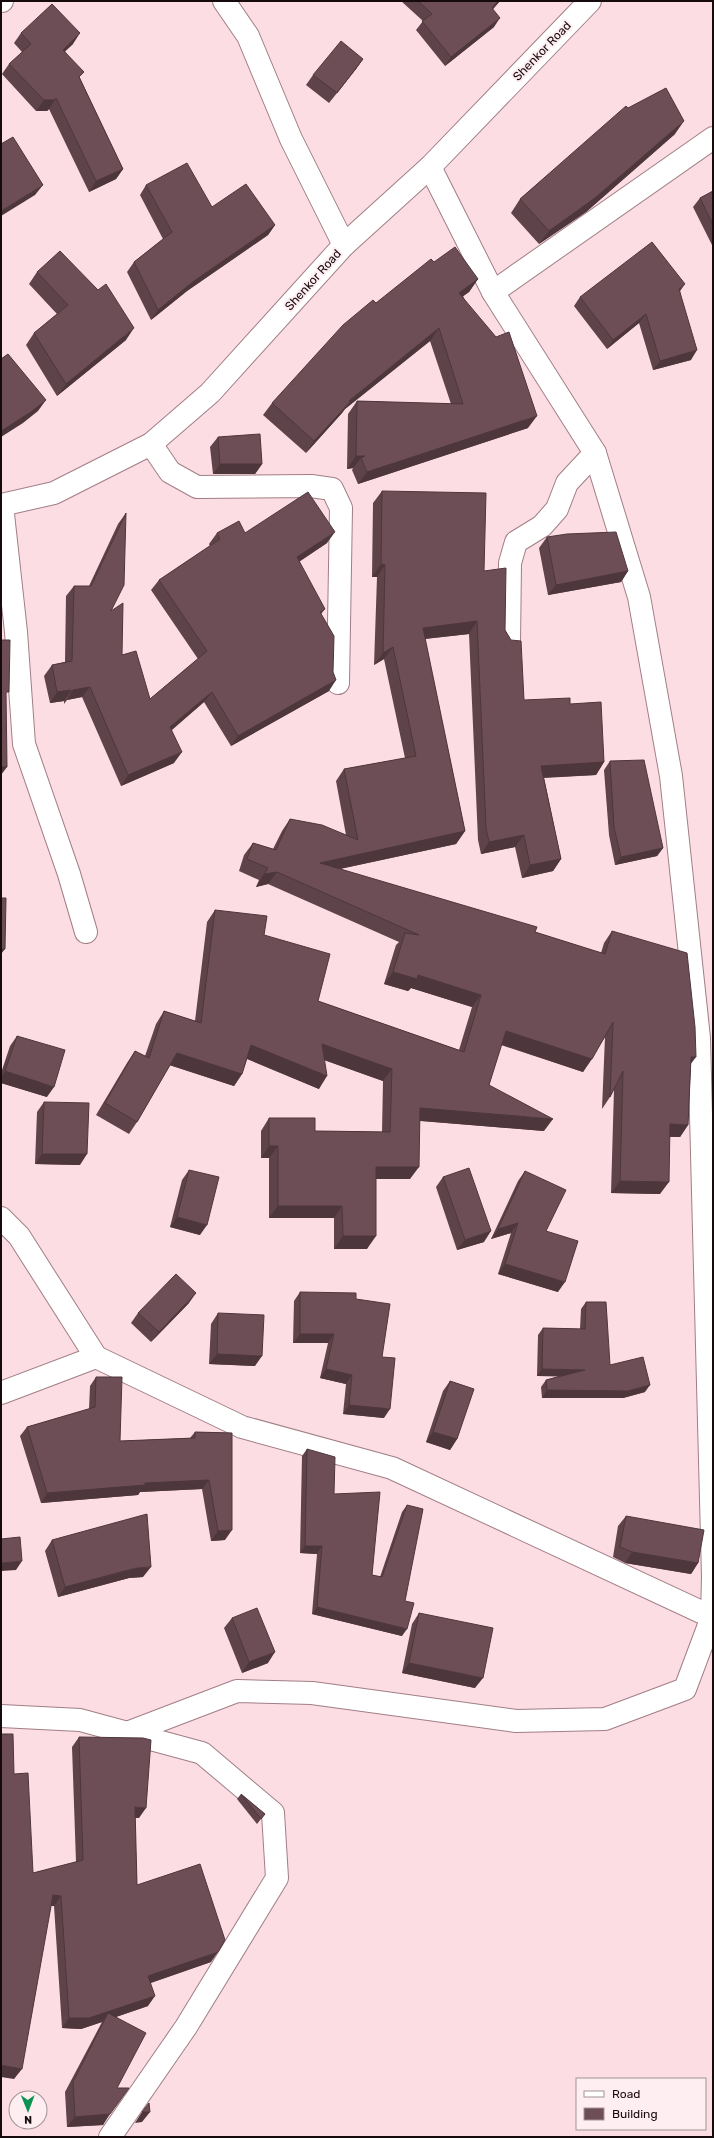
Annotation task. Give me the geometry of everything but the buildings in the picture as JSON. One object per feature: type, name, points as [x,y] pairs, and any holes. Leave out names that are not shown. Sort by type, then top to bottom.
[{"type":"street","points":[[224,1],[248,36],[291,138],[344,245]]},
{"type":"street","name":"Shenkor Road","points":[[1,505],[54,493],[151,444],[210,393],[344,245],[430,167],[590,1]]},
{"type":"street","points":[[493,292],[713,138]]},
{"type":"street","points":[[127,1733],[237,1691],[312,1693],[516,1721],[605,1719],[686,1688],[712,1617],[713,1576],[699,1038],[671,776],[639,597],[595,453],[493,292],[430,167]]},
{"type":"street","points":[[151,444],[170,472],[197,487],[311,486],[332,490],[341,508],[338,683]]},
{"type":"street","points":[[509,642],[510,563],[516,542],[542,526],[557,509],[567,483],[595,453]]},
{"type":"street","points":[[1,505],[16,632],[24,744],[69,874],[86,932]]},
{"type":"street","points":[[1,1218],[19,1236],[96,1356],[242,1427],[392,1468],[712,1617]]},
{"type":"street","points":[[1,1393],[96,1356]]},
{"type":"street","points":[[1,1716],[80,1720],[202,1753],[272,1813],[278,1878],[186,2027],[110,2137]]}]
